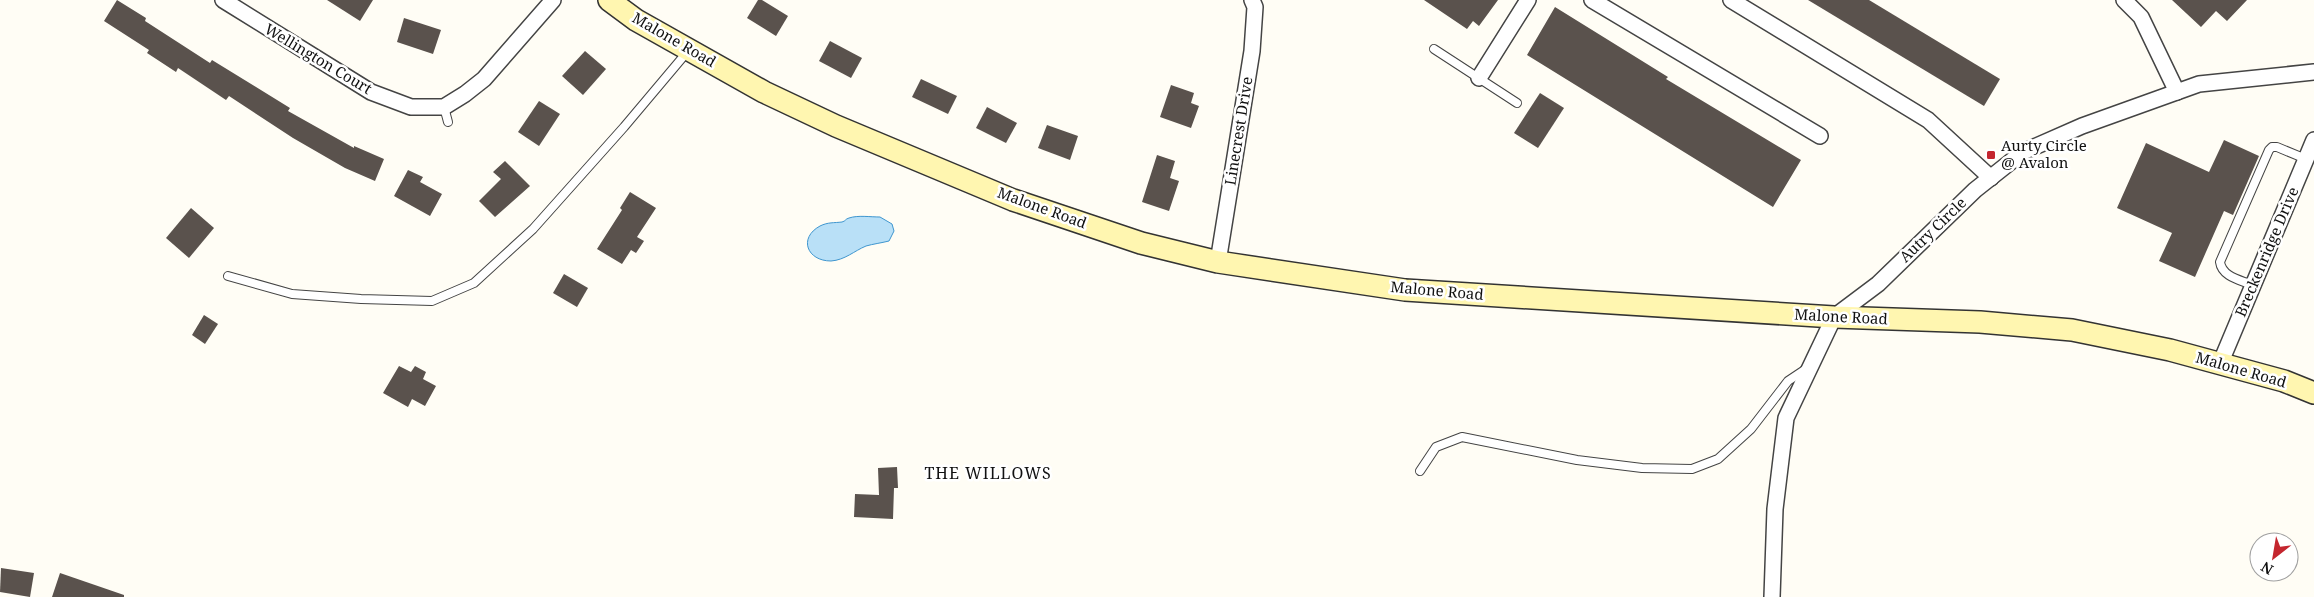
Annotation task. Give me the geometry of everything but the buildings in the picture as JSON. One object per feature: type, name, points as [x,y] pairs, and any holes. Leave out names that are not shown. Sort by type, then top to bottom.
[{"type":"street","name":"Wellington Court","points":[[223,0],[371,92],[411,108],[444,107]]},
{"type":"street","points":[[444,107],[484,79],[553,0]]},
{"type":"street","name":"Malone Road","points":[[609,0],[636,20],[764,92],[836,126],[1013,200],[1141,243],[1218,262],[1405,290],[1834,317],[1980,322],[2072,330],[2170,350],[2284,382],[2314,393]]},
{"type":"street","name":"Linecrest Drive","points":[[1218,262],[1252,51],[1255,7],[1252,0]]},
{"type":"street","points":[[1479,78],[1528,0]]},
{"type":"street","points":[[1592,0],[1820,136]]},
{"type":"street","points":[[1731,0],[1928,120],[1990,178]]},
{"type":"street","points":[[2124,0],[2141,17],[2177,92]]},
{"type":"street","name":"Autry Circle","points":[[1772,597],[1775,509],[1786,418],[1834,317],[1878,284],[1975,190],[2023,152],[2082,126],[2199,84],[2314,72]]},
{"type":"street","name":"Breckenridge Drive","points":[[2220,364],[2314,140]]},
{"type":"lane","points":[[228,276],[292,294],[361,299],[432,301],[474,284],[533,229],[624,127],[690,49]]},
{"type":"lane","points":[[1434,50],[1517,103]]},
{"type":"lane","points":[[444,107],[448,122]]},
{"type":"lane","points":[[2252,285],[2226,274],[2221,268],[2220,262],[2269,150],[2272,147],[2277,147],[2306,159]]},
{"type":"lane","points":[[1420,471],[1436,447],[1462,437],[1577,460],[1642,468],[1692,469],[1718,459],[1750,429],[1788,381],[1812,366]]},
{"type":"water","points":[[880,217],[892,224],[894,231],[889,241],[866,246],[845,257],[831,261],[816,257],[808,248],[807,242],[809,237],[820,226],[828,223],[842,222],[848,218]]},
{"type":"place","name":"Aurty Circle @ Avalon","points":[[1991,155]]},
{"type":"district","name":"THE WILLOWS","points":[[988,473]]}]
